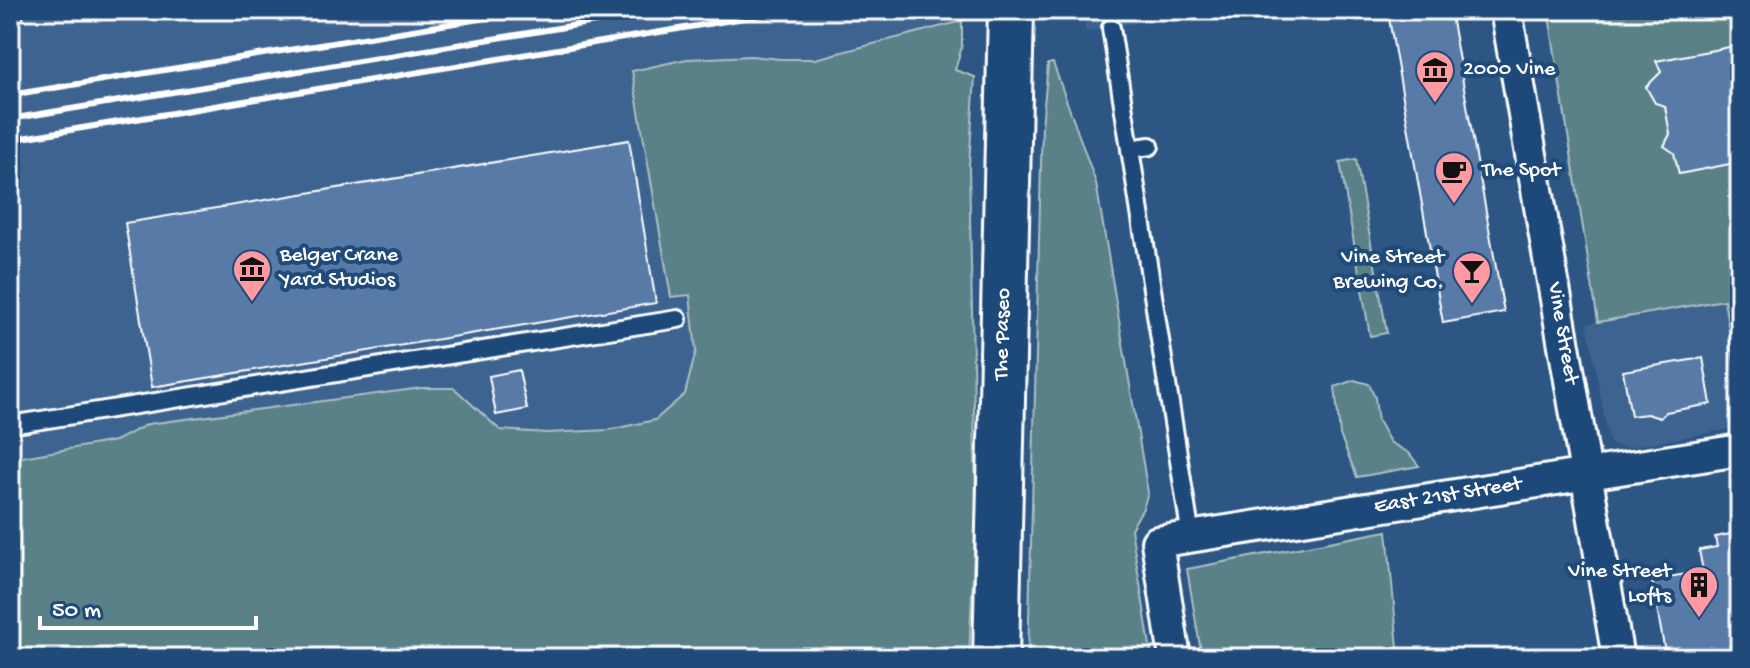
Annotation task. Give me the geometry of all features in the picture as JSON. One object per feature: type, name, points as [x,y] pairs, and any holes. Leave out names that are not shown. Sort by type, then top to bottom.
[{"type":"main road","name":"The Paseo","points":[[996,658],[1010,25]]},
{"type":"street","name":"Vine Street","points":[[1506,10],[1618,658]]},
{"type":"street","name":"East 21st Street","points":[[1175,658],[1157,542],[1740,450]]},
{"type":"lane","points":[[10,13],[16,10]]},
{"type":"lane","points":[[1111,28],[1191,537]]},
{"type":"lane","points":[[1130,149],[1150,146]]},
{"type":"lane","points":[[10,425],[678,319]]},
{"type":"shaded area","points":[[10,10],[1013,10],[815,59],[751,56],[687,59],[672,297],[690,294],[696,351],[685,394],[655,420],[609,430],[547,433],[500,430],[479,412],[149,424],[115,441],[10,459]]},
{"type":"shaded area","points":[[1082,10],[1206,10],[1086,32]]},
{"type":"shaded area","points":[[1724,300],[1740,397],[1740,427],[1630,447],[1615,446],[1609,441],[1587,323]]},
{"type":"green space","points":[[1548,10],[1740,10],[1740,397],[1724,300],[1598,322]]},
{"type":"green space","points":[[962,21],[962,46],[955,70],[975,77],[969,165],[976,506],[969,658],[10,658],[10,459],[115,441],[148,424],[422,388],[454,388],[500,430],[547,433],[609,430],[655,420],[685,394],[696,351],[690,295],[671,297],[632,71],[687,59],[751,56],[815,59]]},
{"type":"green space","points":[[1053,63],[1096,183],[1148,493],[1131,529],[1152,658],[1028,658],[1042,126],[1048,64]]},
{"type":"green space","points":[[1356,159],[1387,333],[1370,336],[1340,162]]},
{"type":"green space","points":[[1354,380],[1369,384],[1375,398],[1378,421],[1390,442],[1409,453],[1419,466],[1357,477],[1340,435],[1335,387]]},
{"type":"green space","points":[[1387,531],[1399,658],[1202,658],[1187,569]]},
{"type":"building","points":[[1450,10],[1504,312],[1443,323],[1388,13]]},
{"type":"building","points":[[1740,45],[1740,162],[1679,174],[1674,153],[1664,146],[1670,134],[1665,106],[1655,103],[1646,87],[1661,72],[1656,61]]},
{"type":"building","points":[[629,140],[656,303],[152,387],[125,223]]},
{"type":"building","points":[[1703,358],[1711,404],[1666,412],[1660,418],[1647,414],[1631,416],[1623,371]]},
{"type":"building","points":[[519,370],[527,409],[496,415],[489,376]]},
{"type":"building","name":"Vine Street Lofts","points":[[1740,532],[1740,658],[1666,658],[1652,580],[1703,571],[1699,550],[1717,547],[1715,537]]},
{"type":"railway","points":[[10,95],[536,10]]},
{"type":"railway","points":[[10,119],[667,10]]},
{"type":"railway","points":[[10,140],[793,10]]},
{"type":"place","name":"2000 Vine","points":[[1435,104]]},
{"type":"place","name":"The Spot","points":[[1454,205]]},
{"type":"place","name":"Belger Crane Yard Studios","points":[[252,303]]},
{"type":"place","name":"Vine Street Brewing Co.","points":[[1472,305]]},
{"type":"place","name":"Vine Street Lofts","points":[[1699,619]]}]
